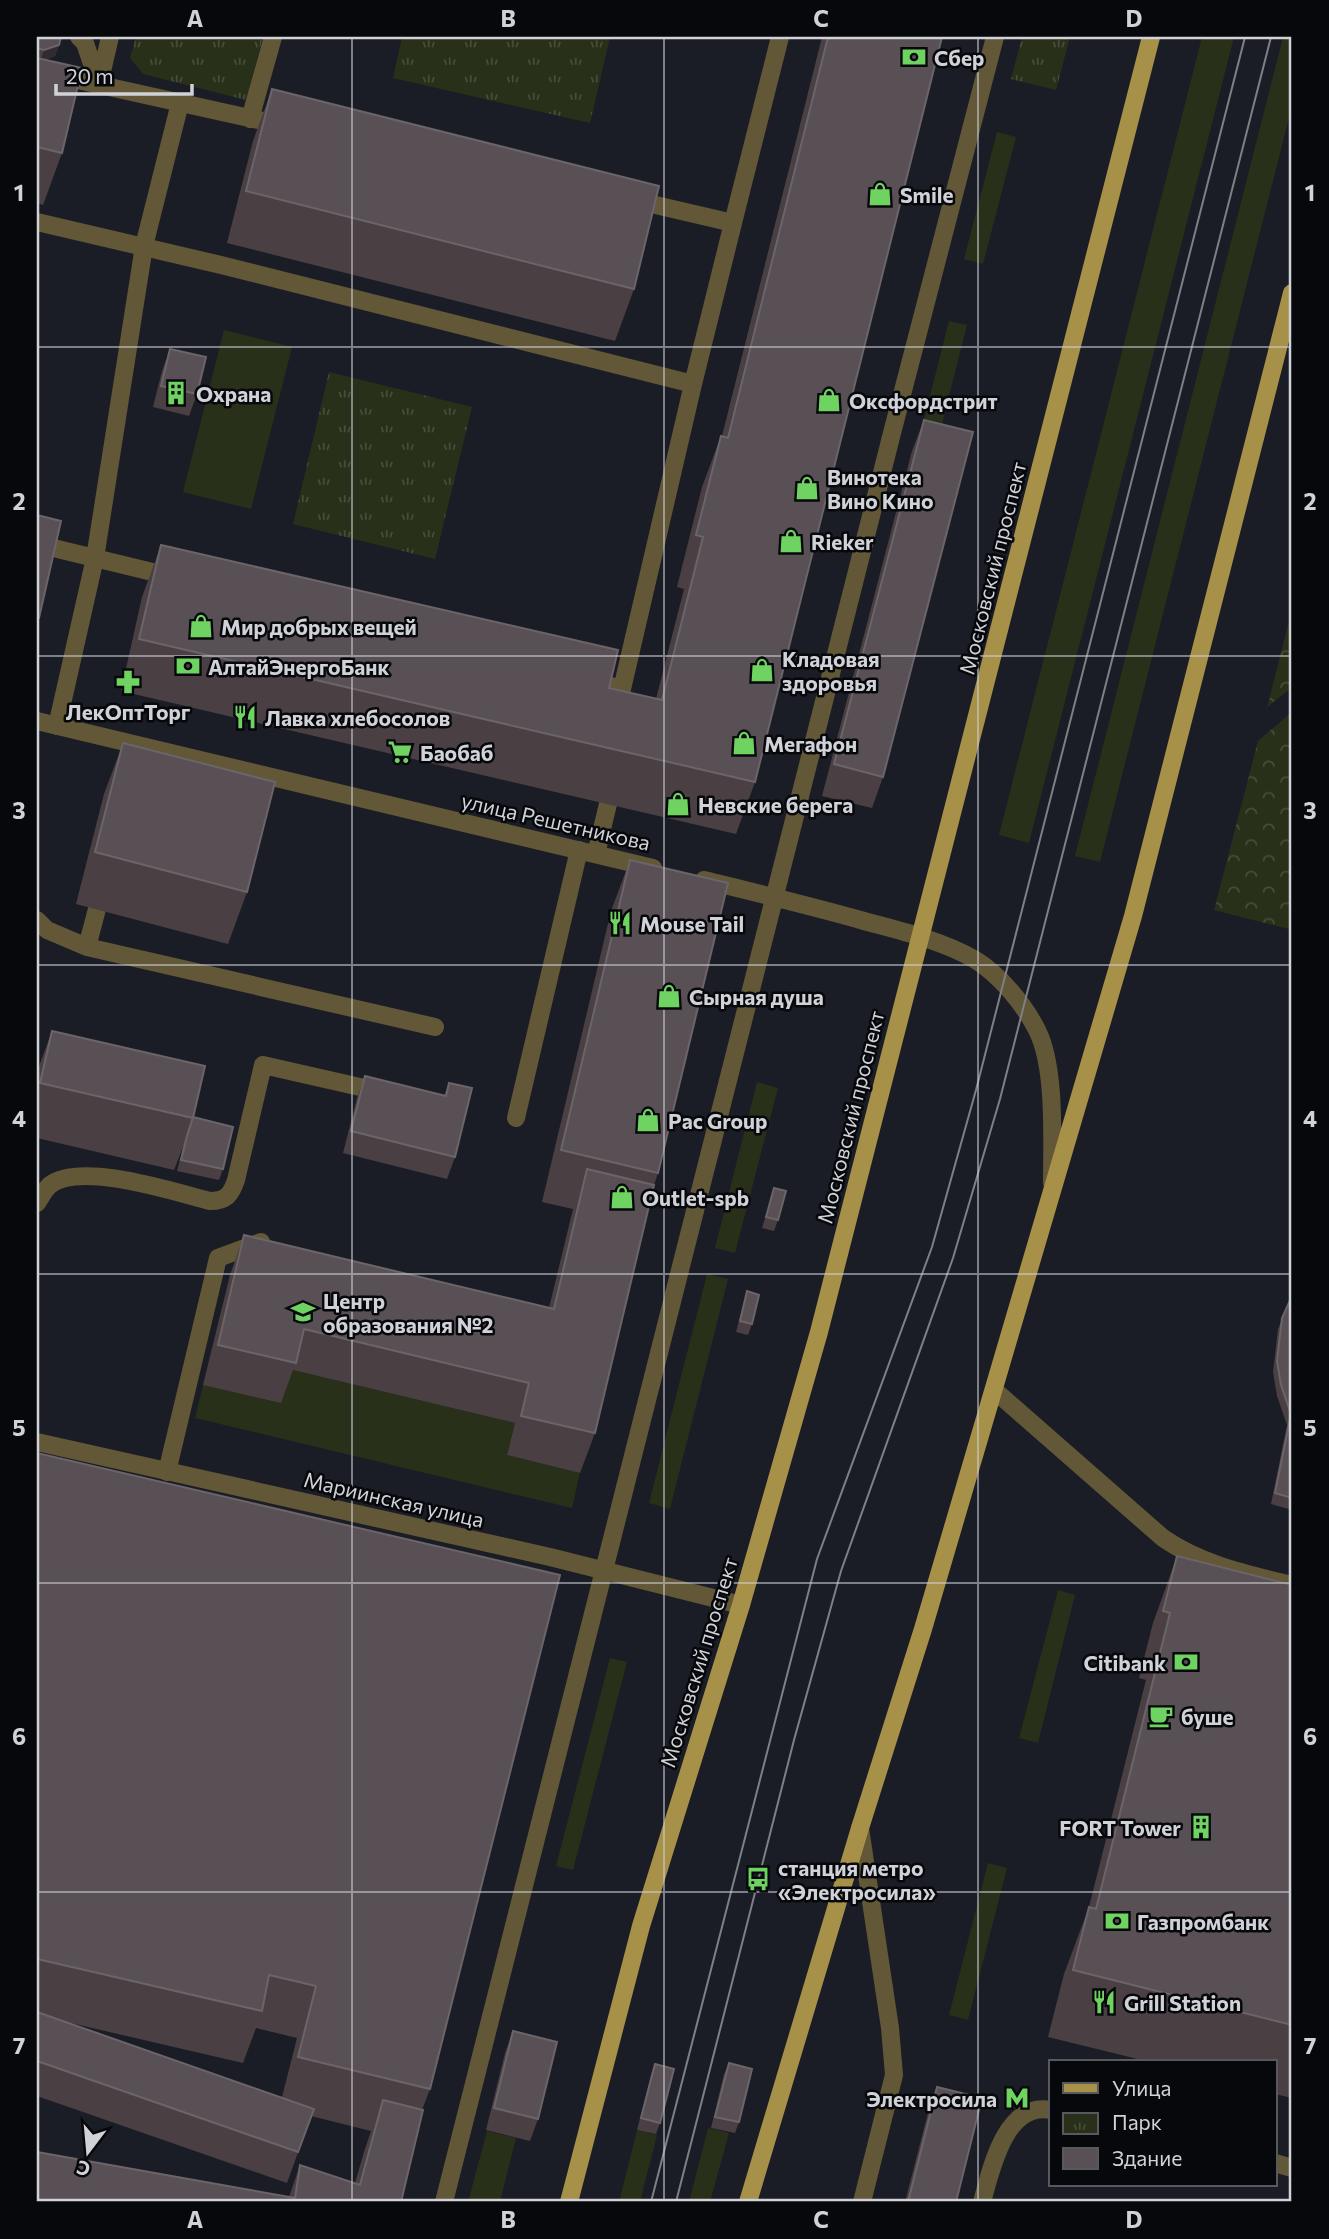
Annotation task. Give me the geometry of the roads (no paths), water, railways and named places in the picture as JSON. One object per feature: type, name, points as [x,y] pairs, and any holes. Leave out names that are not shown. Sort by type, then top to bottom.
[{"type":"main road","name":"Московский проспект","points":[[569,2202],[641,1926],[741,1605],[819,1332],[1151,37]]},
{"type":"main road","points":[[748,2202],[860,1828],[923,1629],[1133,916],[1292,293]]},
{"type":"street","points":[[79,37],[85,43],[99,85]]},
{"type":"street","points":[[99,85],[110,37]]},
{"type":"street","points":[[250,119],[273,37]]},
{"type":"street","points":[[622,712],[622,689],[780,37]]},
{"type":"street","points":[[444,2202],[774,896],[995,37]]},
{"type":"street","points":[[37,71],[301,130]]},
{"type":"street","points":[[57,726],[95,558],[144,246],[180,103]]},
{"type":"street","points":[[614,196],[733,223]]},
{"type":"street","points":[[37,222],[144,246],[694,384]]},
{"type":"street","points":[[37,544],[188,581]]},
{"type":"street","points":[[570,676],[622,689]]},
{"type":"street","name":"улица Решетникова","points":[[37,721],[138,751],[774,896],[920,936],[975,960],[1003,984],[1038,1031],[1048,1070],[1052,1115],[1052,1190]]},
{"type":"street","points":[[516,1118],[588,852],[608,804]]},
{"type":"street","points":[[87,947],[97,909]]},
{"type":"street","points":[[37,920],[47,930],[87,947],[435,1027]]},
{"type":"street","points":[[37,1202],[51,1184],[79,1175],[118,1179],[210,1201],[223,1200],[231,1194],[236,1180],[263,1065],[404,1098]]},
{"type":"street","points":[[167,1472],[218,1258],[261,1242],[274,1245]]},
{"type":"street","points":[[993,1390],[1163,1538],[1184,1552],[1223,1568],[1292,1585]]},
{"type":"street","name":"Мариинская улица","points":[[37,1442],[603,1570],[741,1605]]},
{"type":"street","points":[[860,1828],[890,2028],[894,2075],[862,2202]]},
{"type":"street","points":[[982,2202],[995,2157],[1006,2133],[1020,2118],[1038,2108],[1049,2110]]},
{"type":"tram line","points":[[651,2202],[817,1559],[932,1247],[976,1090],[1245,37]]},
{"type":"tram line","points":[[676,2202],[794,1740],[841,1571],[953,1258],[1000,1099],[1271,37]]},
{"type":"place","name":"Сбер","points":[[914,57]]},
{"type":"place","name":"Smile","points":[[880,194]]},
{"type":"place","name":"Охрана","points":[[176,393]]},
{"type":"place","name":"Оксфордстрит","points":[[829,400]]},
{"type":"place","name":"Винотека Вино Кино","points":[[807,488]]},
{"type":"place","name":"Rieker","points":[[791,541]]},
{"type":"place","name":"Мир добрых вещей","points":[[201,626]]},
{"type":"place","name":"АлтайЭнергоБанк","points":[[188,666]]},
{"type":"place","name":"Кладовая здоровья","points":[[762,670]]},
{"type":"place","name":"ЛекОптТорг","points":[[128,682]]},
{"type":"place","name":"Лавка хлебосолов","points":[[245,717]]},
{"type":"place","name":"Мегафон","points":[[744,743]]},
{"type":"place","name":"Баобаб","points":[[400,752]]},
{"type":"place","name":"Невские берега","points":[[678,804]]},
{"type":"place","name":"Mouse Tail","points":[[620,923]]},
{"type":"place","name":"Сырная душа","points":[[669,996]]},
{"type":"place","name":"Pac Group","points":[[648,1120]]},
{"type":"place","name":"Outlet-spb","points":[[622,1197]]},
{"type":"place","name":"Центр образования №2","points":[[303,1312]]},
{"type":"place","name":"Citibank","points":[[1186,1662]]},
{"type":"place","name":"буше","points":[[1161,1716]]},
{"type":"place","name":"FORT Tower","points":[[1201,1827]]},
{"type":"place","name":"станция метро «Электросила»","points":[[758,1879]]},
{"type":"place","name":"Газпромбанк","points":[[1117,1921]]},
{"type":"place","name":"Grill Station","points":[[1104,2002]]},
{"type":"place","name":"Электросила","points":[[1017,2098]]}]
